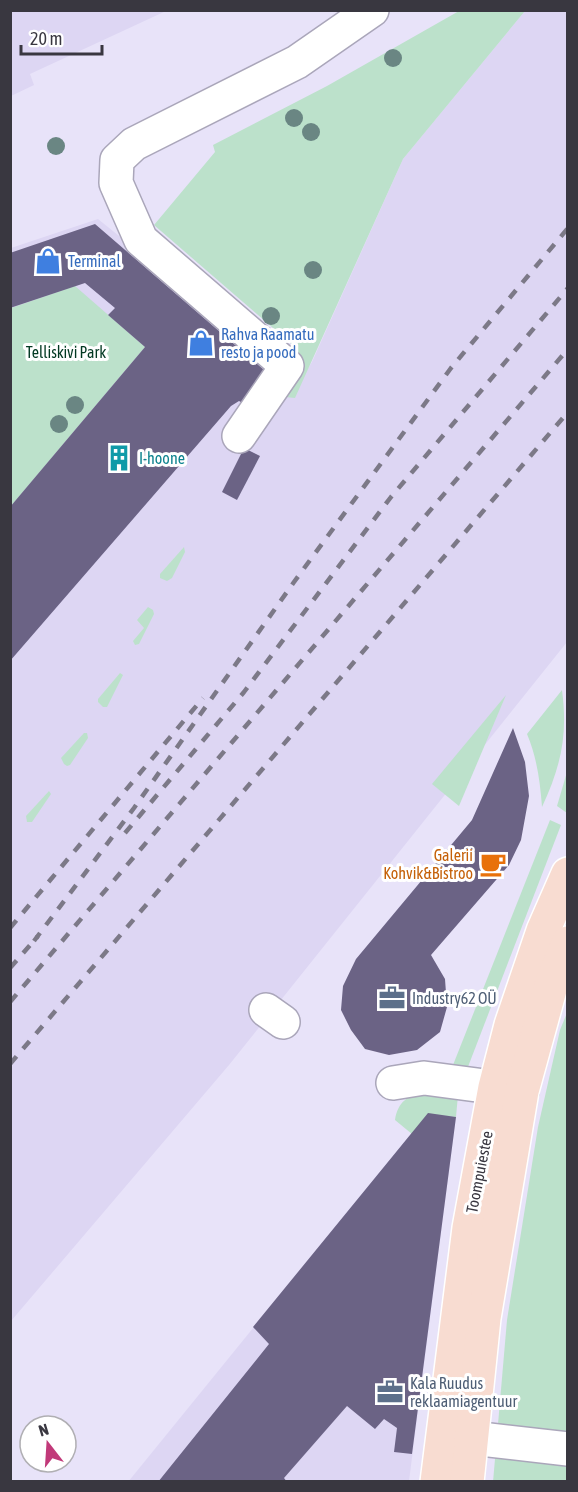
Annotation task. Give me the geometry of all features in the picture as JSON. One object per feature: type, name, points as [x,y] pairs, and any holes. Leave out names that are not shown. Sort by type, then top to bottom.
[{"type":"main road","name":"Toompuiestee","points":[[467,1482],[509,1089],[511,1024],[543,931],[567,874]]},
{"type":"main road","name":"Toompuiestee","points":[[437,1482],[469,1228],[509,1089],[567,943]]},
{"type":"lane","points":[[239,436],[287,366],[141,240],[116,183],[117,160],[134,144],[297,62],[372,10]]},
{"type":"lane","points":[[393,1083],[424,1078],[509,1089]]},
{"type":"lane","points":[[472,1438],[567,1449]]},
{"type":"shaded area","points":[[10,11],[166,11],[30,74],[34,85],[11,96]]},
{"type":"shaded area","points":[[525,11],[567,11],[567,642],[229,1065],[11,1321],[11,248],[98,219],[300,382],[312,362],[403,159]]},
{"type":"shaded area","points":[[428,1113],[456,1117],[409,1481],[128,1482]]},
{"type":"green space","points":[[459,11],[525,11],[403,159],[295,398],[285,397],[291,391],[296,379],[296,348],[154,225],[215,152],[213,145],[327,86]]},
{"type":"green space","name":"Telliskivi Park","points":[[75,286],[145,347],[11,506],[11,308]]},
{"type":"green space","points":[[184,547],[185,552],[172,578],[167,581],[160,578],[160,574]]},
{"type":"green space","points":[[148,607],[153,610],[154,614],[139,644],[135,645],[133,641],[144,628],[137,620]]},
{"type":"green space","points":[[120,673],[123,675],[107,707],[103,707],[98,699]]},
{"type":"green space","points":[[562,690],[564,722],[561,750],[554,778],[542,807],[538,770],[527,734]]},
{"type":"green space","points":[[506,695],[459,806],[432,784]]},
{"type":"green space","points":[[84,733],[87,733],[88,738],[70,765],[67,766],[61,758]]},
{"type":"green space","points":[[567,772],[567,813],[557,806]]},
{"type":"green space","points":[[49,791],[51,794],[32,822],[27,822],[26,816]]},
{"type":"green space","points":[[550,820],[561,825],[466,1072],[453,1065]]},
{"type":"green space","points":[[567,1013],[567,1481],[493,1482],[507,1320],[538,1127],[560,1030]]},
{"type":"green space","points":[[426,1090],[458,1095],[456,1117],[428,1114],[412,1134],[395,1120],[396,1114],[405,1100]]},
{"type":"building","name":"I-hoone","points":[[95,224],[277,381],[254,409],[239,401],[231,406],[10,661],[10,507],[145,347],[108,315],[115,308],[85,283],[10,308],[10,253]]},
{"type":"building","points":[[244,448],[260,456],[237,500],[222,492]]},
{"type":"building","points":[[513,728],[525,762],[529,796],[521,840],[509,865],[431,955],[445,979],[447,1007],[440,1032],[417,1050],[389,1055],[365,1049],[351,1030],[341,1010],[343,986],[356,959],[472,820]]},
{"type":"building","points":[[428,1113],[456,1117],[412,1454],[394,1452],[397,1428],[384,1419],[375,1429],[347,1406],[284,1478],[287,1482],[158,1482],[269,1344],[253,1327]]},
{"type":"railway","points":[[34,941],[134,808],[294,582],[451,368],[568,228]]},
{"type":"railway","points":[[125,833],[244,692],[391,497],[568,288]]},
{"type":"railway","points":[[10,1002],[568,349]]},
{"type":"railway","points":[[10,1064],[568,412]]},
{"type":"railway","points":[[10,928],[203,698]]},
{"type":"railway","points":[[10,968],[38,936]]},
{"type":"place","name":"Terminal","points":[[48,261]]},
{"type":"place","name":"Rahva Raamatu resto ja pood","points":[[201,343]]},
{"type":"place","name":"I-hoone","points":[[119,458]]},
{"type":"place","name":"Galerii Kohvik&Bistroo","points":[[493,864]]},
{"type":"place","name":"Industry62 OÜ","points":[[392,998]]},
{"type":"place","name":"Kala Ruudus reklaamiagentuur","points":[[390,1392]]}]
